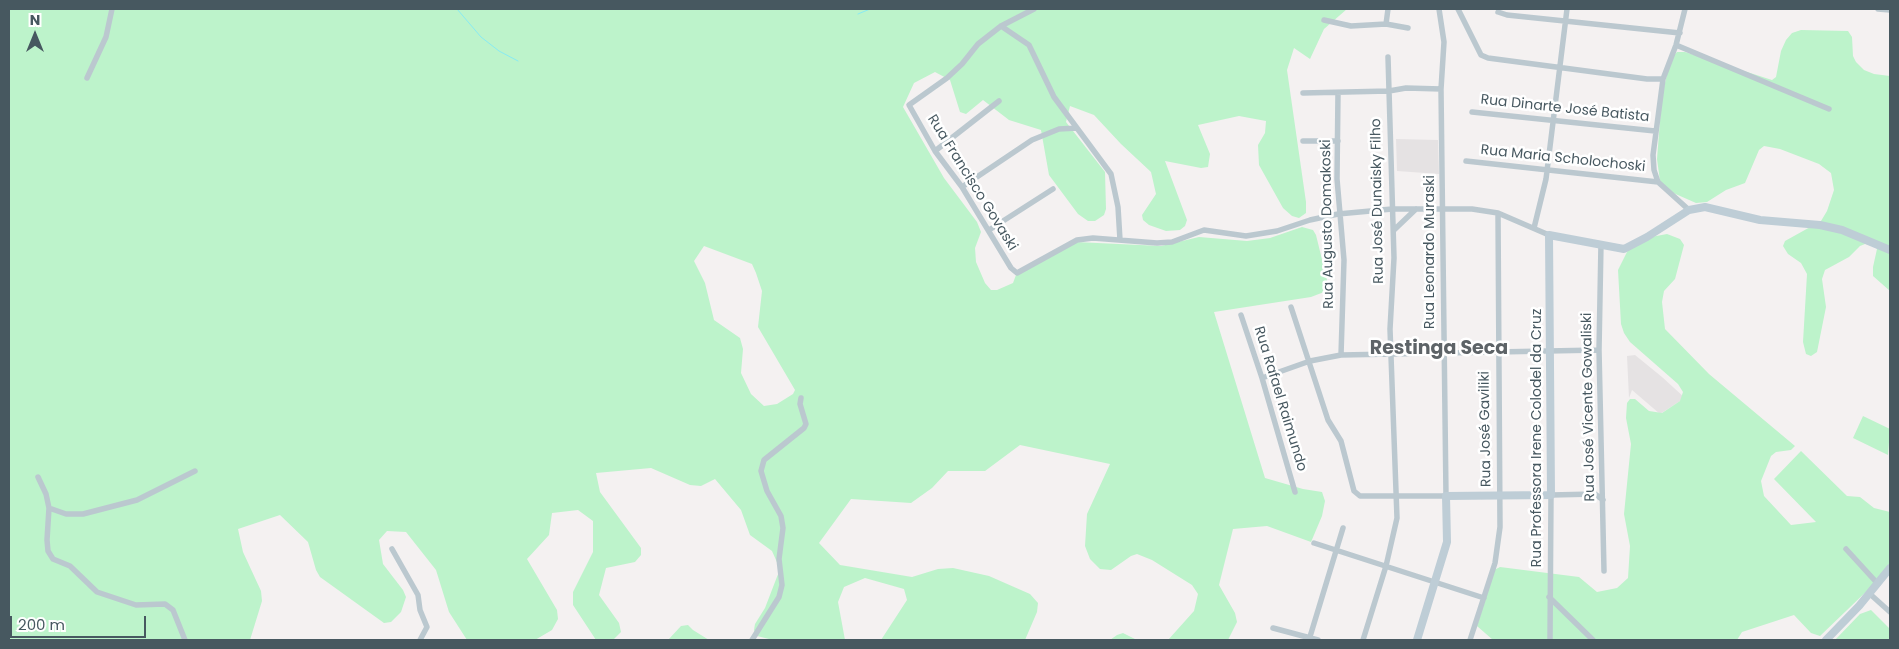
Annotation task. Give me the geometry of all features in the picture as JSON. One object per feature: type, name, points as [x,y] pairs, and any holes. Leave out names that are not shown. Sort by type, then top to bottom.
[{"type":"street","points":[[87,78],[106,37],[112,9]]},
{"type":"street","points":[[1034,9],[1001,26],[1029,45],[1054,97],[1111,174],[1118,207],[1120,240],[1172,242],[1204,230],[1246,236],[1278,231],[1310,220],[1338,214],[1392,209],[1472,209],[1498,213],[1549,235],[1624,249],[1647,237],[1689,210],[1705,207],[1773,222],[1820,225],[1842,230],[1890,250]]},
{"type":"street","points":[[1386,24],[1388,9]]},
{"type":"street","name":"Rua Leonardo Muraski","points":[[1417,640],[1448,542],[1443,353],[1444,209],[1441,89],[1444,42],[1439,9]]},
{"type":"street","points":[[1458,9],[1481,55],[1488,58],[1647,79],[1663,79]]},
{"type":"street","points":[[1534,228],[1548,168],[1567,9]]},
{"type":"street","points":[[1686,9],[1680,33],[1663,79],[1655,131],[1654,170],[1658,182],[1689,210]]},
{"type":"street","points":[[1878,9],[1890,10]]},
{"type":"street","points":[[1498,12],[1507,15],[1680,33]]},
{"type":"street","points":[[1324,20],[1351,26],[1386,24],[1408,28]]},
{"type":"street","name":"Rua Francisco Govaski","points":[[1001,26],[978,44],[962,64],[947,78],[909,105],[935,151],[962,187],[1011,268],[1017,272],[1077,240],[1093,238],[1120,240]]},
{"type":"street","points":[[1676,45],[1829,109]]},
{"type":"street","name":"Rua José Dunaisky Filho","points":[[1363,640],[1386,566],[1397,518],[1390,329],[1394,230],[1388,58]]},
{"type":"street","points":[[1303,93],[1388,92],[1406,88],[1441,89]]},
{"type":"street","name":"Rua Augusto Domakoski","points":[[1338,93],[1338,214],[1344,260],[1341,355]]},
{"type":"street","points":[[935,151],[999,101]]},
{"type":"street","name":"Rua Dinarte José Batista","points":[[1472,112],[1655,131]]},
{"type":"street","points":[[962,187],[1032,140],[1059,129],[1077,128]]},
{"type":"street","points":[[1303,141],[1338,141]]},
{"type":"street","name":"Rua Maria Scholochoski","points":[[1466,161],[1548,168],[1658,182]]},
{"type":"street","points":[[989,230],[1053,189]]},
{"type":"street","points":[[1394,230],[1417,209]]},
{"type":"street","name":"Rua José Gaviliki","points":[[1470,640],[1495,563],[1500,527],[1497,351],[1498,213]]},
{"type":"street","name":"Rua Professora Irene Colodel da Cruz","points":[[1549,235],[1550,640]]},
{"type":"street","name":"Rua José Vicente Gowaliski","points":[[1601,244],[1599,350],[1604,571]]},
{"type":"street","points":[[1291,307],[1328,420],[1341,441],[1354,491],[1360,496],[1397,498],[1595,494],[1603,500]]},
{"type":"street","name":"Rua Rafael Raimundo","points":[[1242,315],[1295,492]]},
{"type":"street","points":[[1262,378],[1310,362],[1341,355],[1599,350]]},
{"type":"street","points":[[752,640],[779,597],[782,585],[779,559],[783,528],[781,516],[767,491],[761,471],[764,460],[804,428],[806,424],[800,404],[801,398]]},
{"type":"street","points":[[48,508],[66,514],[83,514],[137,500],[195,471]]},
{"type":"street","points":[[38,477],[46,494],[48,508],[48,551],[53,559],[70,566],[97,592],[136,605],[165,604],[173,610],[185,640]]},
{"type":"street","points":[[1310,639],[1343,528]]},
{"type":"street","points":[[1314,543],[1484,598]]},
{"type":"street","points":[[392,549],[418,595],[420,610],[427,627],[420,640]]},
{"type":"street","points":[[1846,549],[1878,584]]},
{"type":"street","points":[[1826,640],[1870,594],[1890,568]]},
{"type":"street","points":[[1870,594],[1889,609]]},
{"type":"street","points":[[1549,597],[1593,640]]},
{"type":"street","points":[[1273,628],[1318,640]]},
{"type":"shaded area","points":[[1396,139],[1438,140],[1439,174],[1397,171]]},
{"type":"shaded area","points":[[1635,355],[1685,398],[1660,414],[1632,390],[1629,398],[1627,356]]},
{"type":"green space","points":[[9,9],[1347,9],[1324,29],[1310,59],[1294,48],[1287,70],[1306,202],[1306,213],[1299,218],[1292,216],[1283,208],[1259,165],[1258,145],[1265,133],[1266,121],[1239,116],[1198,125],[1210,154],[1208,167],[1201,168],[1165,161],[1187,220],[1185,226],[1180,230],[1166,231],[1149,225],[1143,220],[1142,215],[1156,194],[1151,172],[1094,115],[1070,106],[1066,122],[1105,172],[1106,209],[1104,215],[1095,221],[1088,221],[1078,214],[1049,175],[1041,130],[1009,120],[983,100],[966,114],[960,112],[950,80],[935,72],[914,83],[903,107],[944,178],[977,222],[981,232],[975,248],[976,262],[985,283],[991,290],[997,290],[1013,283],[1016,275],[1076,242],[1161,246],[1199,237],[1247,241],[1270,238],[1302,227],[1313,230],[1316,235],[1327,280],[1327,287],[1324,292],[1311,297],[1214,312],[1265,478],[1303,489],[1322,492],[1325,501],[1322,516],[1311,542],[1267,526],[1233,529],[1219,585],[1235,613],[1237,622],[1228,640],[1168,640],[1194,611],[1198,594],[1192,585],[1152,560],[1137,554],[1111,570],[1100,569],[1090,559],[1085,546],[1087,514],[1110,464],[1020,445],[985,471],[948,471],[932,488],[911,503],[851,499],[819,543],[840,565],[912,577],[938,569],[953,568],[989,576],[1030,594],[1038,603],[1037,612],[1025,640],[881,640],[907,600],[904,589],[865,578],[844,587],[838,602],[845,640],[773,640],[757,636],[754,630],[755,624],[765,608],[780,569],[772,551],[750,535],[741,510],[715,479],[701,486],[690,485],[651,468],[596,473],[600,492],[641,548],[641,555],[635,562],[606,568],[599,595],[619,623],[621,632],[613,640],[596,640],[573,605],[573,592],[593,552],[593,521],[578,510],[552,513],[549,535],[527,559],[557,610],[558,619],[552,630],[535,640],[467,640],[449,612],[436,570],[406,532],[387,531],[379,540],[383,564],[403,590],[406,597],[401,612],[391,622],[384,623],[320,577],[316,570],[308,542],[280,515],[238,529],[243,552],[261,591],[262,601],[250,640],[9,640]],"holes":[[[704,246],[752,264],[762,291],[758,327],[795,390],[793,394],[777,404],[764,406],[751,394],[741,373],[743,349],[740,338],[714,320],[705,283],[694,261]]]},
{"type":"green space","points":[[1801,30],[1848,31],[1852,37],[1853,56],[1856,62],[1864,70],[1874,74],[1890,76],[1890,291],[1873,276],[1877,249],[1875,245],[1865,244],[1860,246],[1849,257],[1825,270],[1822,279],[1826,307],[1817,352],[1811,356],[1806,354],[1803,342],[1807,274],[1801,263],[1788,254],[1783,246],[1785,241],[1821,221],[1827,211],[1834,190],[1831,173],[1819,164],[1780,149],[1764,146],[1759,150],[1745,183],[1726,190],[1707,202],[1696,203],[1671,192],[1660,181],[1657,159],[1662,95],[1671,58],[1677,52],[1685,52],[1772,80],[1776,77],[1781,51],[1786,40],[1792,33]]},
{"type":"green space","points":[[1667,234],[1680,239],[1684,245],[1675,279],[1664,291],[1662,302],[1665,329],[1709,374],[1795,446],[1791,450],[1776,452],[1771,456],[1761,481],[1764,496],[1791,525],[1816,522],[1774,479],[1801,451],[1847,496],[1860,497],[1874,508],[1890,512],[1889,564],[1872,586],[1820,636],[1811,633],[1794,615],[1742,632],[1737,640],[1493,640],[1477,626],[1494,570],[1500,567],[1579,577],[1597,592],[1617,588],[1628,578],[1630,546],[1624,514],[1631,444],[1626,418],[1627,403],[1630,399],[1635,399],[1649,411],[1662,413],[1680,401],[1683,392],[1678,384],[1630,342],[1624,333],[1621,324],[1618,270],[1628,250],[1651,237]]},
{"type":"green space","points":[[1863,416],[1890,429],[1888,455],[1853,438]]},
{"type":"green space","points":[[1871,610],[1890,629],[1890,640],[1835,640],[1860,614]]},
{"type":"green space","points":[[688,625],[709,640],[668,640],[681,626]]},
{"type":"green space","points":[[1123,633],[1137,640],[1110,640]]},
{"type":"waterway","points":[[457,9],[481,37],[499,51],[518,61]]},
{"type":"waterway","points":[[858,14],[870,9]]},
{"type":"district","name":"Restinga Seca","points":[[1439,349]]}]
